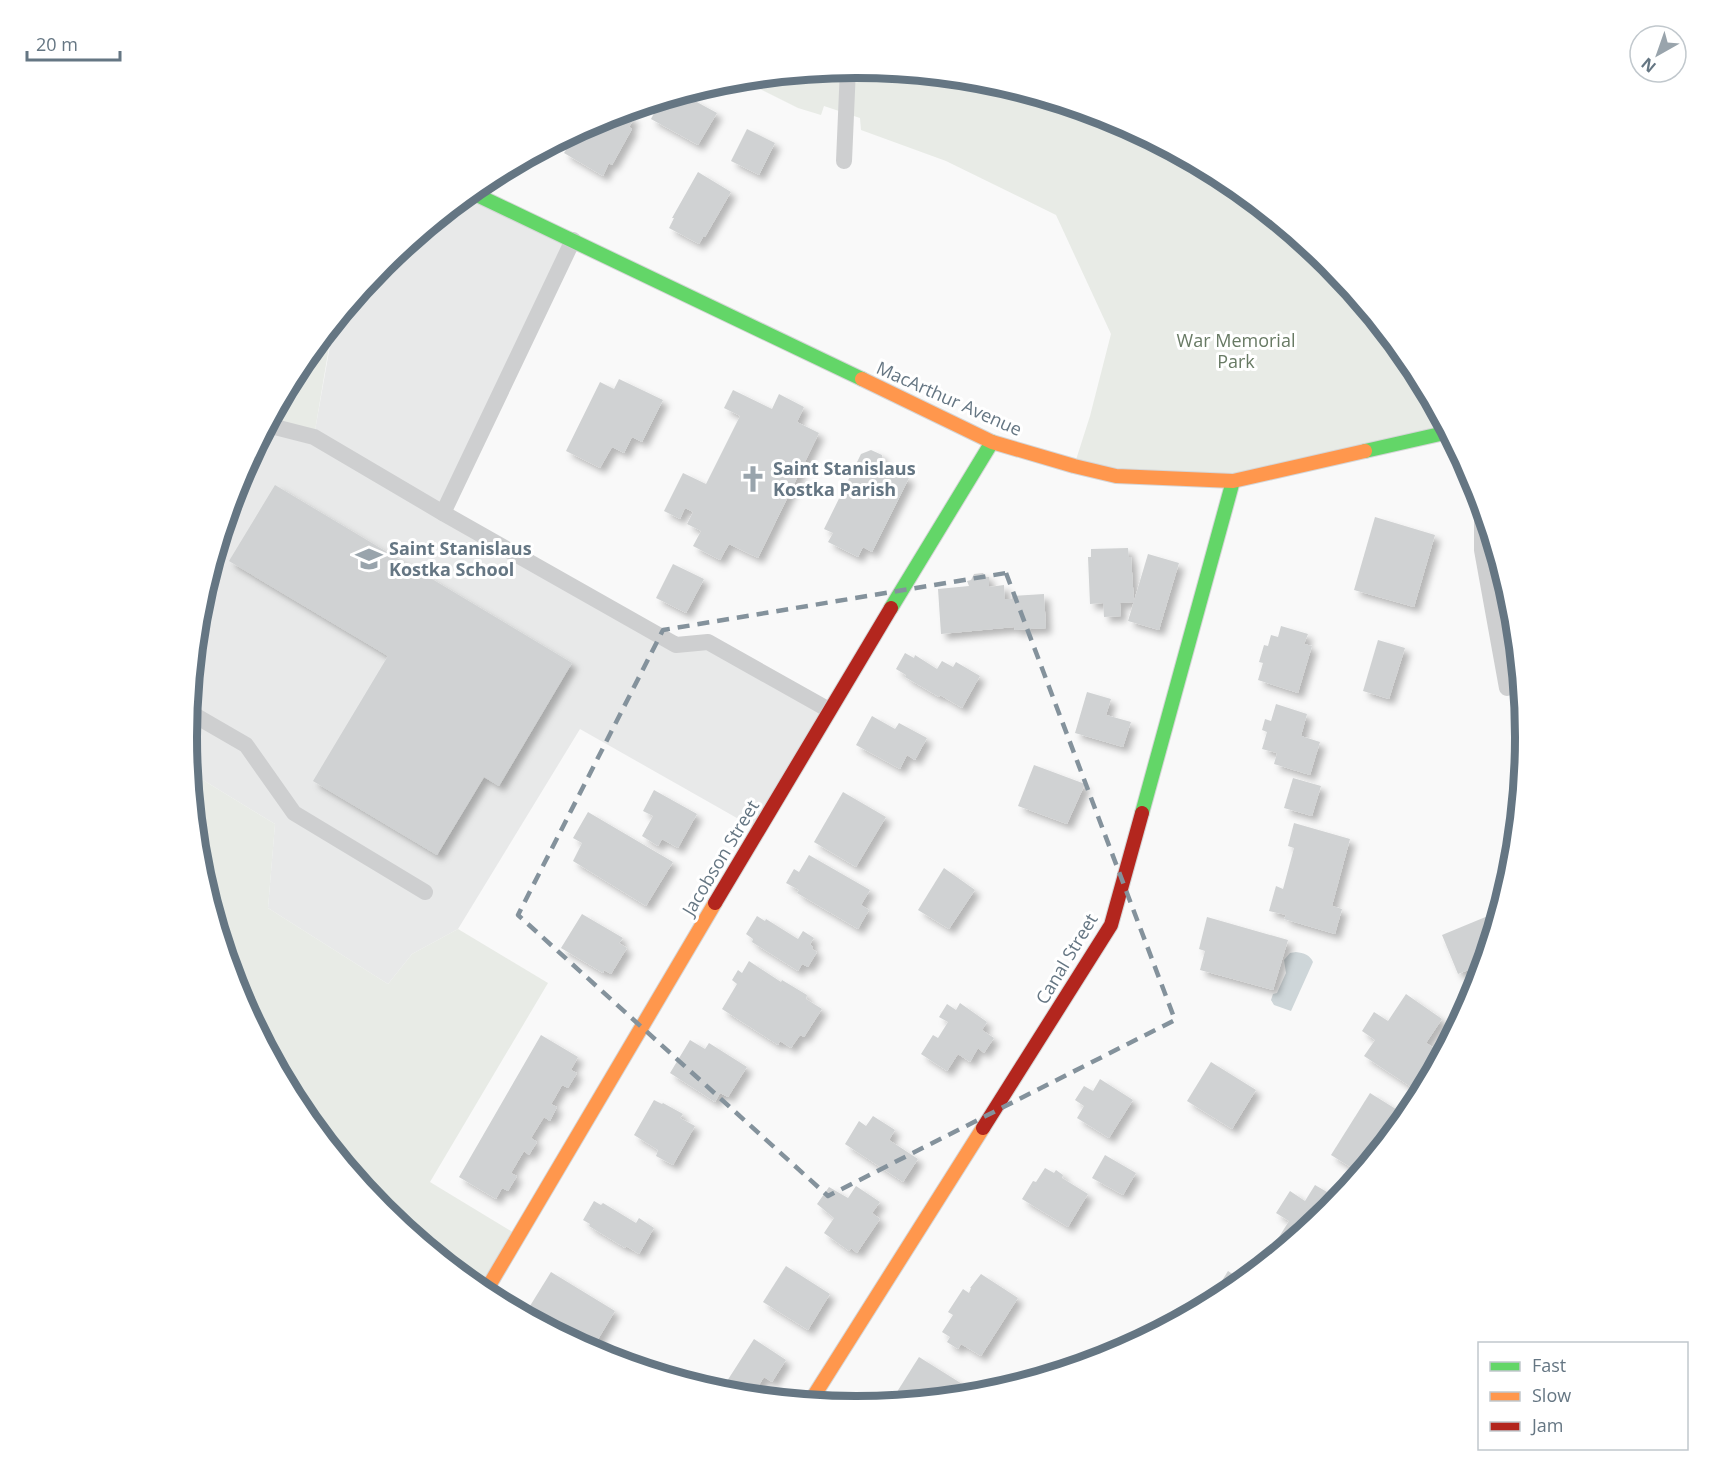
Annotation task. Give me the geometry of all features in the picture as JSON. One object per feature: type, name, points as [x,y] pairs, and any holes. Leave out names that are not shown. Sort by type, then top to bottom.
[{"type":"street","name":"MacArthur Avenue","points":[[480,196],[992,442],[1035,456],[1116,476],[1233,481],[1441,434]]},
{"type":"street","name":"Jacobson Street","points":[[490,1285],[829,710],[992,442]]},
{"type":"street","name":"Canal Street","points":[[814,1395],[1110,925],[1233,481]]},
{"type":"lane","points":[[844,161],[848,78]]},
{"type":"lane","points":[[443,513],[573,240]]},
{"type":"lane","points":[[275,427],[314,437],[676,645],[708,642],[829,710]]},
{"type":"lane","points":[[1482,531],[1482,550],[1507,688]]},
{"type":"lane","points":[[197,717],[246,745],[294,813],[425,892]]},
{"type":"highlighted area","points":[[1006,573],[1175,1020],[828,1196],[518,915],[663,630]]},
{"type":"shaded area","name":"Saint Stanislaus Kostka School","points":[[477,198],[573,240],[443,513],[676,644],[708,642],[829,710],[758,830],[580,729],[458,929],[412,954],[388,984],[268,908],[275,824],[198,777],[198,694],[210,608],[219,566],[247,485],[275,427],[314,436],[331,338],[390,271],[455,214]]},
{"type":"shaded area","points":[[1290,953],[1306,955],[1313,962],[1291,1011],[1274,1005],[1271,1000],[1273,994],[1277,993],[1286,973],[1284,960]]},
{"type":"green space","name":"War Memorial Park","points":[[856,78],[899,79],[942,84],[1027,100],[1108,128],[1147,146],[1186,166],[1257,214],[1322,271],[1379,336],[1404,371],[1441,434],[1233,481],[1074,466],[1090,416],[1111,334],[1056,215],[946,161],[861,130],[860,118],[824,106],[821,115],[798,108],[755,86],[813,79]]},
{"type":"green space","points":[[330,340],[314,437],[275,427],[285,407]]},
{"type":"green space","points":[[198,777],[275,824],[268,908],[388,984],[412,954],[458,929],[548,983],[430,1182],[519,1236],[490,1285],[455,1260],[390,1203],[333,1138],[308,1103],[265,1028],[232,949],[219,908],[210,866]]},
{"type":"building","points":[[691,99],[717,113],[698,145],[651,119],[656,109]]},
{"type":"building","points":[[632,118],[634,119],[629,127],[632,129],[612,165],[609,163],[603,176],[564,153],[569,144],[604,128]]},
{"type":"building","points":[[747,129],[775,143],[759,175],[731,161]]},
{"type":"building","points":[[698,172],[731,192],[699,244],[669,228],[674,218],[672,218]]},
{"type":"building","points":[[619,379],[663,400],[642,442],[632,437],[624,453],[612,447],[600,468],[566,451],[600,382],[614,389]]},
{"type":"building","name":"Saint Stanislaus Kostka Parish","points":[[733,390],[772,409],[779,394],[804,407],[797,422],[819,433],[758,558],[729,544],[720,560],[693,546],[701,531],[687,524],[693,512],[685,508],[680,519],[664,511],[683,473],[706,484],[740,416],[724,408]]},
{"type":"building","points":[[871,450],[882,455],[884,465],[909,478],[872,552],[863,547],[858,557],[828,542],[833,533],[824,529],[861,454]]},
{"type":"building","points":[[275,485],[572,663],[499,786],[484,777],[437,855],[313,781],[388,656],[229,561]]},
{"type":"building","points":[[1375,517],[1435,535],[1414,607],[1354,590]]},
{"type":"building","points":[[1128,548],[1129,557],[1131,557],[1134,602],[1120,603],[1121,616],[1104,617],[1103,603],[1090,604],[1088,557],[1091,557],[1091,549]]},
{"type":"building","points":[[1148,554],[1179,563],[1159,630],[1128,621]]},
{"type":"building","points":[[673,564],[704,579],[686,613],[656,598]]},
{"type":"building","points":[[983,573],[989,577],[989,587],[1004,585],[1005,599],[1012,599],[1012,596],[1044,594],[1046,628],[1015,630],[1014,627],[941,634],[938,589],[969,586],[967,581],[971,580],[974,574]]},
{"type":"building","points":[[1281,626],[1308,634],[1304,644],[1312,646],[1298,693],[1258,680],[1263,663],[1259,662],[1264,645],[1268,646],[1271,635],[1278,637]]},
{"type":"building","points":[[1378,640],[1405,648],[1389,699],[1363,691]]},
{"type":"building","points":[[905,653],[914,658],[915,655],[937,669],[942,661],[953,667],[956,662],[980,676],[962,708],[905,677],[906,675],[896,669]]},
{"type":"building","points":[[1087,692],[1111,699],[1106,715],[1131,722],[1123,747],[1075,733]]},
{"type":"building","points":[[1276,704],[1307,714],[1301,736],[1320,742],[1310,775],[1274,764],[1277,753],[1262,749],[1267,732],[1262,730],[1265,719],[1271,721]]},
{"type":"building","points":[[872,716],[895,729],[899,723],[927,738],[915,760],[907,755],[900,769],[856,745]]},
{"type":"building","points":[[1034,765],[1085,784],[1067,824],[1018,806]]},
{"type":"building","points":[[1293,778],[1321,786],[1312,816],[1284,808]]},
{"type":"building","points":[[654,790],[697,814],[678,848],[662,839],[658,846],[642,836],[653,816],[643,811]]},
{"type":"building","points":[[843,792],[886,817],[856,867],[814,842]]},
{"type":"building","points":[[588,812],[673,862],[646,906],[573,861],[582,843],[573,838]]},
{"type":"building","points":[[1294,823],[1350,839],[1332,906],[1342,909],[1335,934],[1284,919],[1286,915],[1269,911],[1276,886],[1283,889],[1294,848],[1288,846]]},
{"type":"building","points":[[809,855],[870,890],[861,905],[869,910],[858,929],[797,893],[799,890],[786,883],[794,869],[799,872]]},
{"type":"building","points":[[944,868],[975,890],[949,929],[918,910]]},
{"type":"building","points":[[582,914],[623,938],[619,943],[627,948],[611,974],[604,970],[603,973],[561,948]]},
{"type":"building","points":[[1491,915],[1473,968],[1458,974],[1442,935]]},
{"type":"building","points":[[757,916],[798,939],[803,931],[814,938],[810,944],[817,952],[808,967],[802,964],[798,971],[752,942],[753,939],[746,934]]},
{"type":"building","points":[[1207,917],[1288,940],[1273,990],[1200,970],[1205,951],[1199,949]]},
{"type":"building","points":[[749,961],[781,982],[782,980],[807,995],[806,999],[822,1009],[804,1037],[800,1035],[791,1048],[780,1041],[778,1045],[722,1009],[737,984],[732,980],[738,970],[742,973]]},
{"type":"building","points":[[1406,994],[1442,1019],[1426,1043],[1436,1049],[1411,1087],[1364,1056],[1375,1040],[1362,1031],[1374,1012],[1388,1021]]},
{"type":"building","points":[[960,1003],[987,1022],[982,1030],[994,1038],[984,1053],[978,1048],[970,1062],[958,1054],[947,1071],[921,1054],[933,1035],[938,1038],[948,1022],[939,1017],[947,1004],[956,1010]]},
{"type":"building","points":[[541,1035],[578,1057],[571,1070],[577,1073],[568,1088],[562,1085],[551,1104],[557,1107],[550,1121],[544,1117],[531,1138],[537,1142],[529,1155],[524,1151],[511,1173],[517,1176],[508,1191],[502,1188],[496,1199],[459,1177]]},
{"type":"building","points":[[690,1040],[705,1049],[709,1043],[747,1067],[728,1097],[720,1093],[715,1102],[670,1073]]},
{"type":"building","points":[[1211,1062],[1256,1090],[1232,1129],[1187,1101]]},
{"type":"building","points":[[1100,1079],[1133,1100],[1109,1138],[1077,1118],[1084,1106],[1075,1100],[1084,1086],[1093,1091]]},
{"type":"building","points":[[1370,1093],[1398,1111],[1353,1169],[1331,1155]]},
{"type":"building","points":[[654,1100],[683,1114],[680,1118],[695,1126],[673,1165],[656,1156],[658,1150],[634,1135]]},
{"type":"building","points":[[873,1116],[895,1130],[889,1140],[918,1159],[903,1182],[845,1144],[859,1121],[866,1126]]},
{"type":"building","points":[[1105,1155],[1136,1173],[1123,1195],[1092,1178]]},
{"type":"building","points":[[1045,1168],[1054,1173],[1056,1170],[1063,1175],[1062,1178],[1088,1194],[1068,1227],[1022,1199],[1033,1181],[1036,1182]]},
{"type":"building","points":[[1315,1185],[1330,1194],[1274,1245],[1289,1221],[1276,1213],[1290,1191],[1305,1201]]},
{"type":"building","points":[[856,1186],[880,1202],[872,1213],[880,1219],[857,1253],[851,1248],[849,1251],[824,1233],[834,1218],[817,1204],[829,1187],[848,1198]]},
{"type":"building","points":[[594,1201],[601,1205],[603,1203],[636,1223],[639,1218],[654,1228],[639,1254],[626,1246],[625,1248],[583,1220]]},
{"type":"building","points":[[786,1266],[830,1294],[808,1330],[763,1302]]},
{"type":"building","points":[[1228,1271],[1235,1276],[1222,1285],[1218,1288]]},
{"type":"building","points":[[551,1272],[615,1311],[596,1342],[528,1309]]},
{"type":"building","points":[[981,1274],[1018,1298],[981,1356],[961,1344],[958,1349],[947,1342],[950,1337],[942,1332],[953,1315],[948,1312],[963,1289],[969,1293],[970,1288]]},
{"type":"building","points":[[754,1339],[786,1360],[772,1382],[764,1377],[757,1388],[726,1383]]},
{"type":"building","points":[[919,1357],[966,1386],[942,1390],[895,1395]]},
{"type":"traffic: fast","points":[[480,196],[862,379]]},
{"type":"traffic: fast","points":[[1365,451],[1441,434]]},
{"type":"traffic: fast","points":[[891,608],[992,442]]},
{"type":"traffic: fast","points":[[1142,813],[1233,481]]},
{"type":"traffic: slow","points":[[862,379],[992,442],[1116,476],[1233,481],[1365,451]]},
{"type":"traffic: slow","points":[[490,1285],[715,903]]},
{"type":"traffic: slow","points":[[814,1395],[983,1128]]},
{"type":"traffic: jam","points":[[715,903],[891,608]]},
{"type":"traffic: jam","points":[[983,1128],[1111,925],[1142,813]]},
{"type":"place","name":"Saint Stanislaus Kostka Parish","points":[[753,479]]},
{"type":"place","name":"Saint Stanislaus Kostka School","points":[[369,559]]}]
